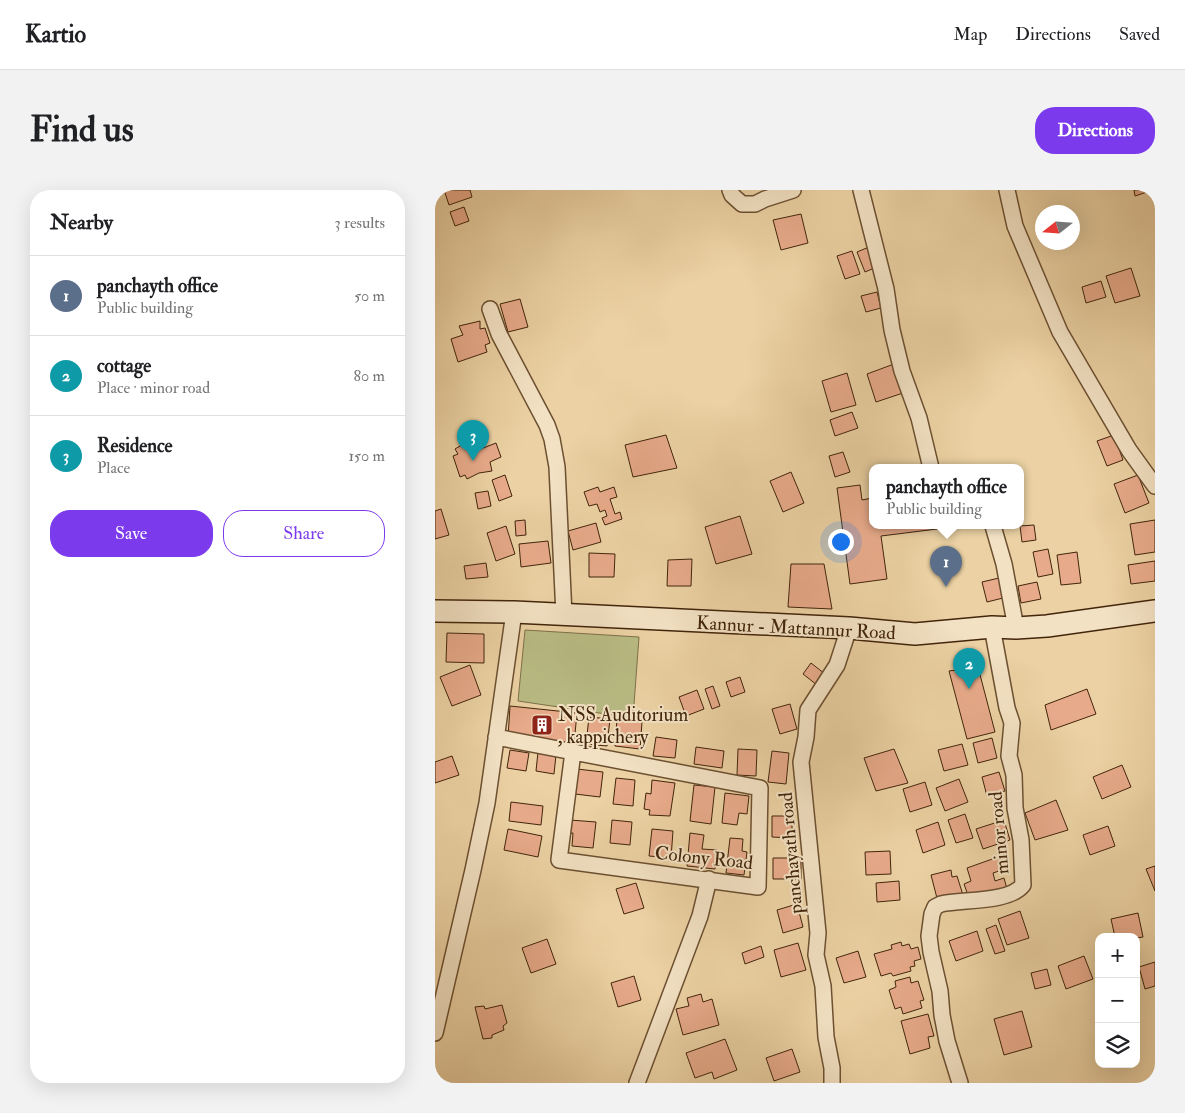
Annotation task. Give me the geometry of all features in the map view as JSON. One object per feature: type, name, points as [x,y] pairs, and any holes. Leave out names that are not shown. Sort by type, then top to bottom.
[{"type":"main road","name":"Kannur - Mattannur Road","points":[[435,611],[514,612],[849,628],[915,634],[992,627],[1047,626],[1155,611]]},
{"type":"street","points":[[729,190],[742,204],[755,204],[793,190]]},
{"type":"street","points":[[861,190],[886,290],[892,330],[902,371],[916,407],[930,464]]},
{"type":"street","points":[[1007,190],[1015,226],[1060,332],[1129,450],[1155,486]]},
{"type":"street","points":[[490,309],[499,334],[547,424],[552,439],[557,467],[564,615]]},
{"type":"street","points":[[994,529],[1006,573],[1015,628]]},
{"type":"street","points":[[435,1033],[487,802],[514,612]]},
{"type":"street","name":"minor road","points":[[959,1083],[947,1041],[940,991],[931,958],[929,936],[932,914],[935,907],[941,904],[1014,893],[1023,885],[1021,840],[1015,808],[1014,775],[1009,756],[1012,723],[1007,708],[992,627]]},
{"type":"street","name":"panchayath road","points":[[832,1083],[832,1068],[826,1037],[823,986],[816,955],[818,932],[801,762],[806,737],[808,710],[837,665],[849,628]]},
{"type":"street","name":"Colony Road","points":[[496,737],[760,788],[758,886],[559,860],[573,752]]},
{"type":"street","points":[[637,1083],[700,916],[709,879]]},
{"type":"green space","points":[[525,630],[639,637],[633,718],[518,701]]},
{"type":"building","points":[[444,190],[470,190],[472,197],[449,205]]},
{"type":"building","points":[[1134,190],[1153,190],[1135,196]]},
{"type":"building","points":[[464,207],[469,221],[455,226],[450,212]]},
{"type":"building","points":[[801,214],[808,243],[781,250],[773,220]]},
{"type":"building","points":[[869,247],[877,267],[865,272],[857,252]]},
{"type":"building","points":[[852,251],[860,274],[845,279],[837,256]]},
{"type":"building","points":[[1131,268],[1140,296],[1115,303],[1106,276]]},
{"type":"building","points":[[1101,281],[1106,297],[1086,303],[1082,287]]},
{"type":"building","points":[[877,292],[881,308],[866,312],[861,296]]},
{"type":"building","points":[[520,299],[528,327],[508,332],[500,304]]},
{"type":"building","points":[[480,321],[480,329],[485,328],[490,343],[485,345],[487,352],[458,362],[451,339],[463,335],[459,326]]},
{"type":"building","points":[[894,364],[903,393],[876,402],[867,374]]},
{"type":"building","points":[[847,373],[856,405],[831,412],[822,381]]},
{"type":"building","points":[[852,412],[858,428],[835,436],[830,420]]},
{"type":"building","points":[[666,435],[677,468],[633,477],[625,445]]},
{"type":"building","points":[[1114,435],[1123,460],[1107,466],[1097,441]]},
{"type":"building","points":[[465,443],[467,447],[475,444],[478,450],[496,443],[501,457],[490,462],[492,471],[479,473],[467,479],[465,475],[460,477],[453,456],[458,454],[455,449]]},
{"type":"building","points":[[843,452],[850,472],[835,477],[829,456]]},
{"type":"building","points":[[791,472],[804,503],[783,512],[770,481]]},
{"type":"building","points":[[505,475],[512,496],[499,501],[492,480]]},
{"type":"building","points":[[1138,475],[1149,503],[1125,513],[1114,484]]},
{"type":"building","points":[[860,485],[862,500],[869,499],[869,529],[937,529],[881,536],[887,579],[850,584],[837,488]]},
{"type":"building","points":[[598,487],[600,492],[614,487],[617,497],[610,499],[615,514],[620,512],[622,519],[605,525],[602,518],[607,516],[605,510],[600,512],[597,504],[589,506],[584,492]]},
{"type":"building","points":[[488,491],[491,506],[478,509],[475,493]]},
{"type":"building","points":[[441,509],[449,535],[435,539],[435,511]]},
{"type":"building","points":[[740,516],[752,554],[716,564],[705,527]]},
{"type":"building","points":[[525,520],[526,535],[516,536],[515,521]]},
{"type":"building","points":[[1155,520],[1155,552],[1135,555],[1130,524]]},
{"type":"building","points":[[596,523],[601,542],[573,550],[568,531]]},
{"type":"building","points":[[1034,525],[1036,540],[1022,542],[1020,529],[1024,529],[1024,526]]},
{"type":"building","points":[[506,526],[515,554],[496,561],[487,533]]},
{"type":"building","points":[[548,541],[551,563],[521,567],[519,544]]},
{"type":"building","points":[[1048,549],[1053,574],[1038,577],[1033,552]]},
{"type":"building","points":[[1077,552],[1081,583],[1061,585],[1057,555]]},
{"type":"building","points":[[589,553],[615,554],[614,577],[589,577]]},
{"type":"building","points":[[692,559],[691,586],[667,586],[668,560]]},
{"type":"building","points":[[1155,561],[1155,581],[1131,584],[1128,565]]},
{"type":"building","points":[[486,563],[488,577],[466,579],[464,566]]},
{"type":"building","points":[[791,564],[824,564],[832,609],[788,607]]},
{"type":"building","points":[[999,578],[1003,598],[987,602],[982,582]]},
{"type":"building","points":[[1037,582],[1041,599],[1021,603],[1018,586]]},
{"type":"building","points":[[447,633],[484,634],[484,663],[446,662]]},
{"type":"building","points":[[811,663],[825,674],[817,685],[803,674]]},
{"type":"building","points":[[470,665],[481,695],[452,706],[440,677]]},
{"type":"building","points":[[978,667],[995,732],[967,739],[949,671]]},
{"type":"building","points":[[740,677],[745,692],[731,697],[726,682]]},
{"type":"building","points":[[713,686],[720,706],[712,709],[705,689]]},
{"type":"building","points":[[1087,689],[1096,714],[1051,730],[1045,705]]},
{"type":"building","points":[[697,690],[704,709],[686,716],[679,697]]},
{"type":"building","points":[[790,704],[797,729],[780,734],[772,709]]},
{"type":"building","name":"NSS Auditorium , kappichery","points":[[510,706],[577,713],[574,744],[508,738]]},
{"type":"building","points":[[589,717],[610,719],[607,746],[586,744]]},
{"type":"building","points":[[617,719],[642,722],[640,749],[615,746]]},
{"type":"building","points":[[656,737],[677,740],[675,758],[653,756]]},
{"type":"building","points":[[992,738],[997,758],[978,763],[973,743]]},
{"type":"building","points":[[962,744],[968,765],[944,771],[938,750]]},
{"type":"building","points":[[696,747],[724,751],[722,768],[694,764]]},
{"type":"building","points":[[738,749],[757,750],[756,776],[737,775]]},
{"type":"building","points":[[894,749],[908,783],[876,791],[864,758]]},
{"type":"building","points":[[510,750],[529,753],[526,771],[507,768]]},
{"type":"building","points":[[772,751],[789,753],[786,784],[768,782]]},
{"type":"building","points":[[538,752],[556,755],[554,774],[536,771]]},
{"type":"building","points":[[452,756],[459,775],[435,783],[435,762]]},
{"type":"building","points":[[1122,765],[1131,787],[1102,799],[1093,777]]},
{"type":"building","points":[[577,769],[603,772],[600,797],[575,794]]},
{"type":"building","points":[[999,772],[1005,791],[987,796],[982,777]]},
{"type":"building","points":[[616,778],[635,780],[633,806],[613,804]]},
{"type":"building","points":[[959,779],[968,802],[945,811],[936,788]]},
{"type":"building","points":[[652,780],[675,783],[670,816],[649,815],[650,810],[644,809],[646,793],[651,794]]},
{"type":"building","points":[[925,782],[932,805],[910,812],[903,789]]},
{"type":"building","points":[[694,785],[715,787],[711,824],[690,821]]},
{"type":"building","points":[[725,793],[749,796],[747,814],[739,813],[737,825],[722,823]]},
{"type":"building","points":[[1056,800],[1068,830],[1035,840],[1025,813]]},
{"type":"building","points":[[511,802],[543,806],[541,825],[509,821]]},
{"type":"building","points":[[965,814],[973,838],[956,843],[948,820]]},
{"type":"building","points":[[772,816],[792,816],[792,838],[772,837]]},
{"type":"building","points":[[570,820],[596,822],[593,848],[572,846],[573,833],[569,833]]},
{"type":"building","points":[[612,820],[632,822],[630,845],[610,843]]},
{"type":"building","points":[[1004,820],[1010,840],[983,849],[976,829]]},
{"type":"building","points":[[938,822],[945,845],[923,853],[916,830]]},
{"type":"building","points":[[1108,826],[1115,846],[1090,855],[1083,835]]},
{"type":"building","points":[[508,829],[542,836],[538,857],[504,850]]},
{"type":"building","points":[[652,829],[673,831],[671,858],[649,856]]},
{"type":"building","points":[[690,833],[704,835],[702,849],[717,850],[715,869],[687,866]]},
{"type":"building","points":[[730,838],[743,839],[742,851],[747,852],[744,875],[726,873]]},
{"type":"building","points":[[890,851],[891,874],[866,875],[865,852]]},
{"type":"building","points":[[998,857],[1002,870],[993,873],[995,881],[1004,878],[1007,889],[969,898],[964,884],[971,881],[967,868]]},
{"type":"building","points":[[773,858],[801,858],[801,879],[773,879]]},
{"type":"building","points":[[1155,866],[1155,891],[1146,869]]},
{"type":"building","points":[[951,870],[952,877],[957,876],[963,895],[938,902],[931,875]]},
{"type":"building","points":[[899,881],[900,900],[877,902],[876,883]]},
{"type":"building","points":[[636,883],[644,908],[624,914],[616,889]]},
{"type":"building","points":[[797,904],[803,927],[783,933],[777,910]]},
{"type":"building","points":[[1020,911],[1029,938],[1007,945],[998,919]]},
{"type":"building","points":[[1138,913],[1143,937],[1140,937],[1140,933],[1114,933],[1111,919]]},
{"type":"building","points":[[996,925],[1005,951],[995,954],[986,929]]},
{"type":"building","points":[[977,931],[983,951],[956,961],[949,941]]},
{"type":"building","points":[[547,939],[556,964],[531,973],[522,948]]},
{"type":"building","points":[[901,942],[902,946],[909,944],[911,949],[918,947],[921,959],[914,961],[915,966],[910,967],[911,971],[893,976],[891,973],[881,976],[874,954],[892,949],[891,945]]},
{"type":"building","points":[[798,943],[806,970],[781,977],[774,950]]},
{"type":"building","points":[[761,946],[764,957],[745,964],[742,953]]},
{"type":"building","points":[[858,951],[866,977],[844,983],[836,958]]},
{"type":"building","points":[[1084,956],[1093,979],[1066,989],[1058,966]]},
{"type":"building","points":[[1155,962],[1155,986],[1145,989],[1140,967]]},
{"type":"building","points":[[1047,969],[1051,985],[1035,989],[1031,973]]},
{"type":"building","points":[[634,976],[641,1000],[618,1007],[611,983]]},
{"type":"building","points":[[910,977],[911,983],[918,981],[924,1000],[920,1001],[922,1008],[903,1014],[901,1007],[895,1009],[889,990],[896,987],[895,981]]},
{"type":"building","points":[[701,994],[703,1002],[712,999],[719,1025],[683,1035],[676,1009],[689,1006],[687,998]]},
{"type":"building","points":[[502,1005],[507,1023],[503,1026],[504,1030],[492,1035],[492,1038],[483,1039],[475,1007],[484,1006],[485,1009]]},
{"type":"building","points":[[1022,1011],[1032,1047],[1004,1055],[994,1019]]},
{"type":"building","points":[[928,1014],[934,1036],[928,1037],[930,1048],[910,1054],[901,1021]]},
{"type":"building","points":[[725,1039],[737,1070],[714,1079],[712,1072],[695,1078],[686,1053]]},
{"type":"building","points":[[792,1049],[800,1072],[774,1081],[766,1058]]},
{"type":"place","name":"Residence","points":[[473,461]]},
{"type":"place","name":"panchayth office","points":[[946,587]]},
{"type":"place","name":"cottage","points":[[969,689]]},
{"type":"place","name":"NSS Auditorium , kappichery","points":[[542,725]]}]
